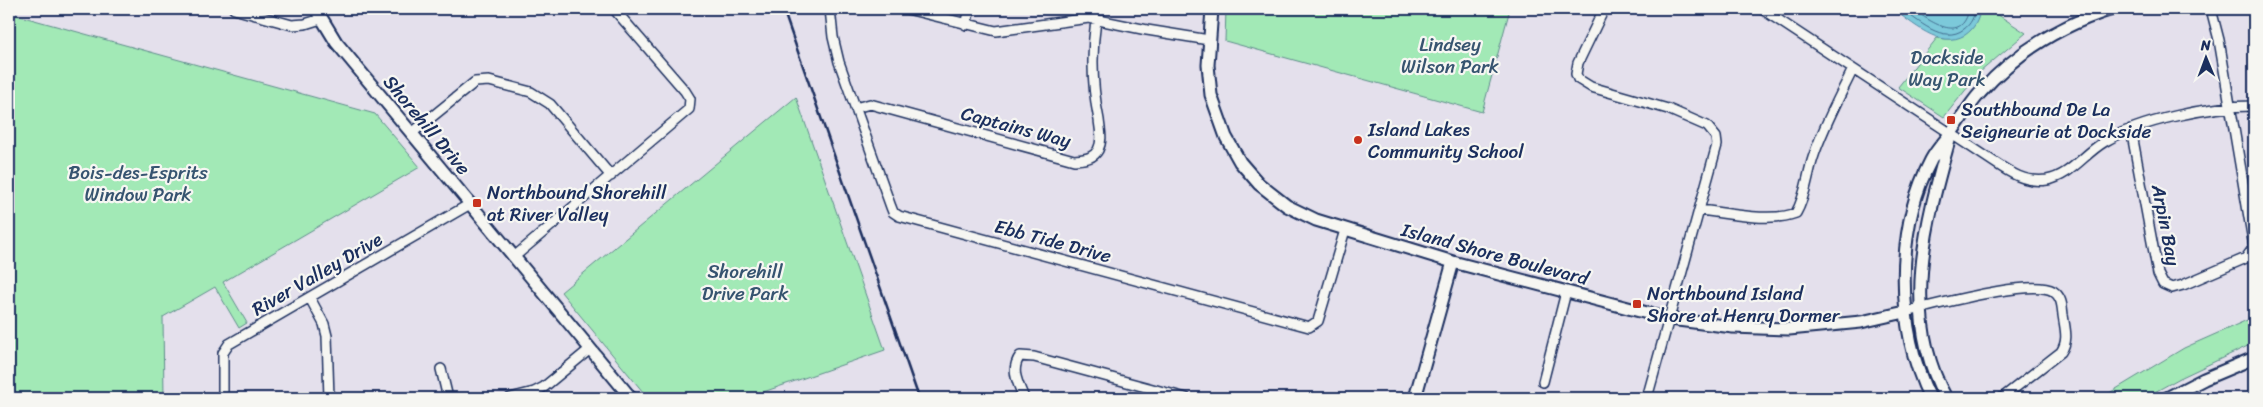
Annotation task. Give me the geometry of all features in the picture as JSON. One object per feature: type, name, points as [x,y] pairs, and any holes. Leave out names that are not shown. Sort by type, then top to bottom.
[{"type":"street","points":[[234,9],[292,25],[305,24],[318,14]]},
{"type":"street","points":[[514,257],[685,114],[691,104],[685,91],[614,9]]},
{"type":"street","name":"Ebb Tide Drive","points":[[830,9],[836,51],[855,108],[893,212],[900,216],[1309,327],[1318,321],[1345,230]]},
{"type":"street","points":[[907,9],[996,31],[1007,31],[1082,19],[1209,40]]},
{"type":"street","points":[[966,25],[970,9]]},
{"type":"street","name":"Island Shore Boulevard","points":[[1212,9],[1208,66],[1211,95],[1226,137],[1240,162],[1259,184],[1287,206],[1316,220],[1345,230],[1453,262],[1670,319],[1733,328],[1789,329],[1861,322],[2002,290],[2042,288],[2052,291],[2061,300],[2067,338],[2066,345],[2061,352],[2002,398]]},
{"type":"street","points":[[1604,9],[1578,62],[1576,74],[1578,79],[1591,87],[1668,109],[1707,126],[1712,131],[1717,145],[1647,398]]},
{"type":"street","points":[[1762,9],[2022,179],[2036,181],[2059,176],[2069,171],[2104,142],[2131,129],[2159,119],[2231,107],[2254,106]]},
{"type":"street","points":[[1930,398],[1917,365],[1905,312],[1905,268],[1909,228],[1915,202],[1931,160],[1980,93],[2003,69],[2050,35],[2076,22],[2112,9]]},
{"type":"street","name":"Arpin Bay","points":[[2131,129],[2158,274],[2163,284],[2172,288],[2183,285],[2246,258],[2254,247],[2231,107],[2211,9]]},
{"type":"street","name":"Shorehill Drive","points":[[318,14],[336,42],[631,398]]},
{"type":"street","name":"Captains Way","points":[[855,108],[870,104],[1074,160],[1091,157],[1098,150],[1101,137],[1092,74],[1096,20]]},
{"type":"street","points":[[1700,210],[1751,216],[1787,217],[1796,213],[1801,204],[1813,158],[1825,125],[1853,69]]},
{"type":"street","points":[[412,133],[475,82],[489,81],[531,92],[550,104],[611,176]]},
{"type":"street","points":[[1946,398],[1928,352],[1920,308],[1920,276],[1925,236],[1934,193],[1951,133]]},
{"type":"street","name":"River Valley Drive","points":[[223,398],[223,353],[229,344],[470,204]]},
{"type":"street","points":[[1415,398],[1453,262]]},
{"type":"street","points":[[1543,382],[1566,292]]},
{"type":"street","points":[[310,298],[324,324],[327,336],[329,398]]},
{"type":"street","points":[[510,398],[534,392],[544,387],[590,349]]},
{"type":"street","points":[[1024,398],[1014,371],[1015,364],[1020,356],[1034,357],[1186,398]]},
{"type":"street","points":[[2167,398],[2204,379],[2254,358]]},
{"type":"street","points":[[441,369],[448,398]]},
{"type":"green space","name":"Lindsey Wilson Park","points":[[1226,9],[1510,9],[1482,112],[1225,41]]},
{"type":"green space","name":"Dockside Way Park","points":[[1980,9],[1989,9],[2026,33],[1980,72],[1944,117],[1898,87],[1937,38],[1953,38],[1966,33],[1975,23]]},
{"type":"green space","name":"Bois-des-Esprits Window Park","points":[[9,13],[375,114],[420,167],[223,282],[247,323],[239,328],[215,287],[163,317],[164,398],[9,398]]},
{"type":"green space","name":"Shorehill Drive Park","points":[[796,97],[885,350],[746,398],[648,398],[561,292]]},
{"type":"green space","points":[[2254,317],[2254,343],[2180,378],[2144,398],[2101,398],[2184,348]]},
{"type":"water","points":[[1892,9],[1980,9],[1976,24],[1968,33],[1956,39],[1946,39],[1936,37],[1917,27]]},
{"type":"railway","points":[[783,9],[919,398]]},
{"type":"place","name":"Southbound De La Seigneurie at Dockside","points":[[1951,120]]},
{"type":"place","name":"Island Lakes Community School","points":[[1358,140]]},
{"type":"place","name":"Northbound Shorehill at River Valley","points":[[477,203]]},
{"type":"place","name":"Northbound Island Shore at Henry Dormer","points":[[1637,304]]}]
